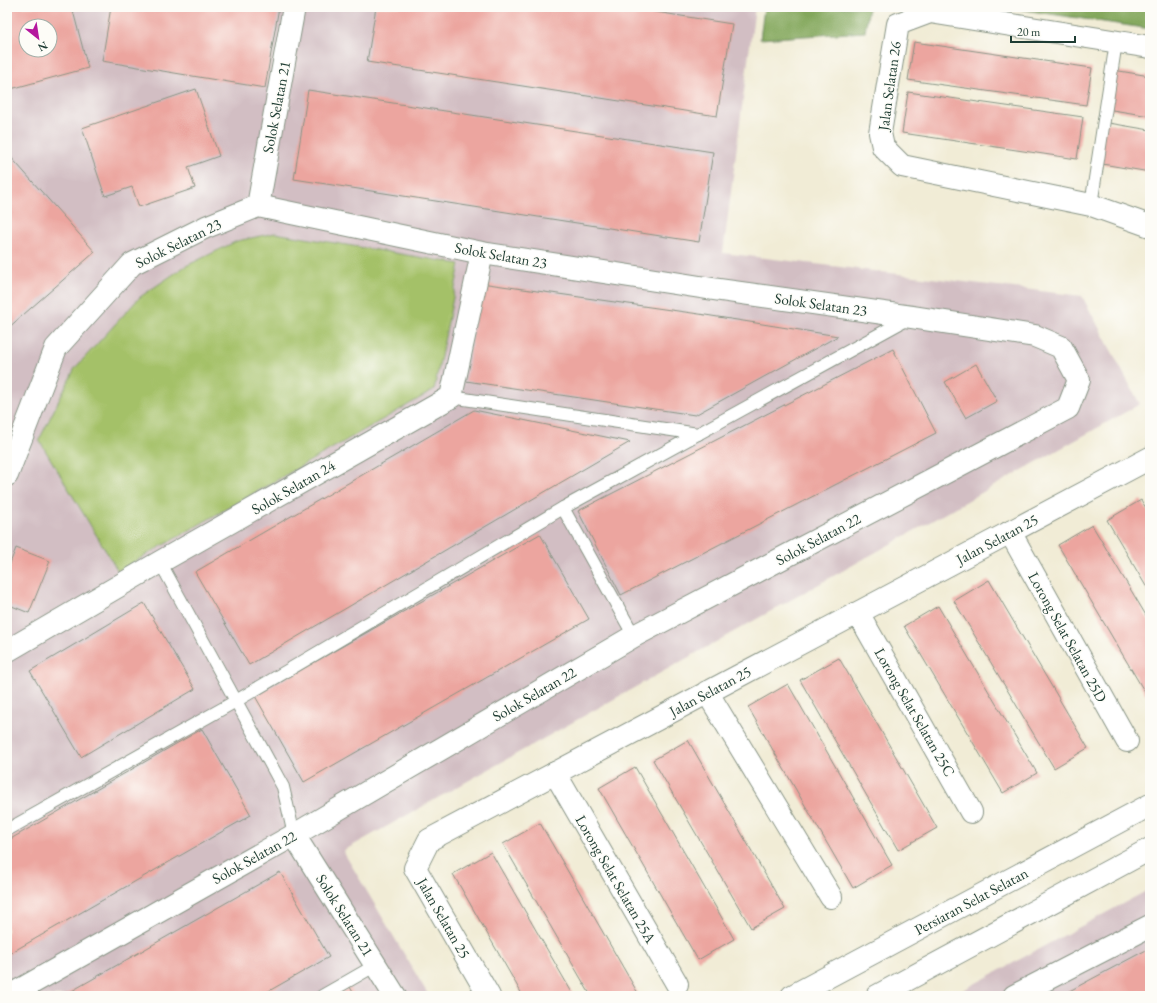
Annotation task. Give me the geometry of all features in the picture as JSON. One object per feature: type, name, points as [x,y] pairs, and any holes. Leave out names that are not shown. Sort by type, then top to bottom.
[{"type":"street","name":"Solok Selatan 21","points":[[258,206],[294,7]]},
{"type":"street","name":"Jalan Selatan 26","points":[[1150,47],[930,12],[898,24],[880,133],[883,147],[902,166],[1091,204],[1150,226]]},
{"type":"street","name":"Solok Selatan 23","points":[[7,475],[56,348],[132,264],[206,227],[258,206],[482,253],[713,289],[1035,336],[1061,347],[1079,380],[1068,408]]},
{"type":"street","points":[[451,397],[482,253]]},
{"type":"street","name":"Solok Selatan 24","points":[[7,651],[160,562],[451,397]]},
{"type":"street","name":"Solok Selatan 22","points":[[9,996],[294,834],[634,636],[1068,408]]},
{"type":"street","name":"Jalan Selatan 25","points":[[489,996],[415,868],[429,840],[1150,458]]},
{"type":"street","name":"Lorong Selat Selatan 25D","points":[[1010,532],[1126,741]]},
{"type":"street","name":"Lorong Selat Selatan 25C","points":[[858,613],[971,812]]},
{"type":"street","points":[[707,692],[831,897]]},
{"type":"street","name":"Lorong Selat Selatan 25A","points":[[555,774],[677,984]]},
{"type":"street","name":"Persiaran Selat Selatan","points":[[801,994],[1150,805]]},
{"type":"street","name":"Solok Selatan 21","points":[[294,834],[395,996]]},
{"type":"street","points":[[877,996],[1150,849]]},
{"type":"street","points":[[1014,996],[1150,926]]},
{"type":"lane","points":[[1091,204],[1116,42]]},
{"type":"lane","points":[[7,830],[236,701],[563,508],[912,317]]},
{"type":"lane","points":[[451,397],[698,434]]},
{"type":"lane","points":[[563,508],[634,636]]},
{"type":"lane","points":[[160,562],[283,787],[294,834]]},
{"type":"lane","points":[[322,996],[376,965]]},
{"type":"shaded area","points":[[7,7],[755,7],[723,253],[1082,296],[1140,404],[343,851],[429,996],[7,996]]},
{"type":"shaded area","points":[[1150,889],[1150,996],[952,996]]},
{"type":"green space","points":[[764,7],[869,7],[865,32],[760,39]]},
{"type":"green space","points":[[1004,7],[1150,7],[1150,29]]},
{"type":"green space","points":[[275,233],[460,264],[434,390],[118,571],[39,440],[75,368],[140,297],[184,267],[237,241]]},
{"type":"building","points":[[7,7],[72,7],[88,68],[7,90]]},
{"type":"building","points":[[111,7],[279,7],[265,88],[102,61]]},
{"type":"building","points":[[376,7],[624,7],[732,24],[717,116],[367,62]]},
{"type":"building","points":[[914,42],[1092,68],[1086,105],[908,80]]},
{"type":"building","points":[[1113,70],[1150,76],[1150,116],[1106,109]]},
{"type":"building","points":[[196,89],[219,156],[188,167],[195,188],[139,207],[132,187],[105,196],[82,128]]},
{"type":"building","points":[[308,90],[713,152],[699,242],[294,179]]},
{"type":"building","points":[[908,92],[1083,117],[1077,159],[902,133]]},
{"type":"building","points":[[1103,122],[1150,130],[1150,172],[1096,163]]},
{"type":"building","points":[[9,155],[95,252],[7,329],[7,156]]},
{"type":"building","points":[[481,283],[699,314],[838,336],[695,415],[466,381]]},
{"type":"building","points":[[893,349],[936,433],[621,595],[578,511]]},
{"type":"building","points":[[976,364],[997,401],[966,418],[945,382]]},
{"type":"building","points":[[474,410],[630,442],[249,665],[195,572]]},
{"type":"building","points":[[1141,500],[1150,514],[1150,593],[1107,520]]},
{"type":"building","points":[[1092,525],[1150,622],[1150,701],[1058,545]]},
{"type":"building","points":[[540,534],[589,619],[304,782],[255,696]]},
{"type":"building","points":[[16,548],[50,561],[29,613],[7,604],[7,571]]},
{"type":"building","points":[[989,580],[1088,748],[1054,768],[954,601]]},
{"type":"building","points":[[144,603],[195,689],[81,757],[30,671]]},
{"type":"building","points":[[938,606],[1037,773],[1003,793],[904,626]]},
{"type":"building","points":[[839,658],[937,828],[898,850],[800,680]]},
{"type":"building","points":[[788,684],[892,865],[853,888],[748,707]]},
{"type":"building","points":[[202,729],[251,815],[7,955],[7,841]]},
{"type":"building","points":[[688,740],[785,909],[751,928],[653,760]]},
{"type":"building","points":[[635,767],[734,939],[698,960],[599,788]]},
{"type":"building","points":[[540,823],[639,995],[591,996],[503,844]]},
{"type":"building","points":[[491,852],[574,996],[523,996],[453,874]]},
{"type":"building","points":[[280,872],[329,957],[260,996],[63,996]]},
{"type":"building","points":[[1150,948],[1150,996],[1060,996],[1133,957]]},
{"type":"building","points":[[350,987],[355,996],[334,996]]}]
